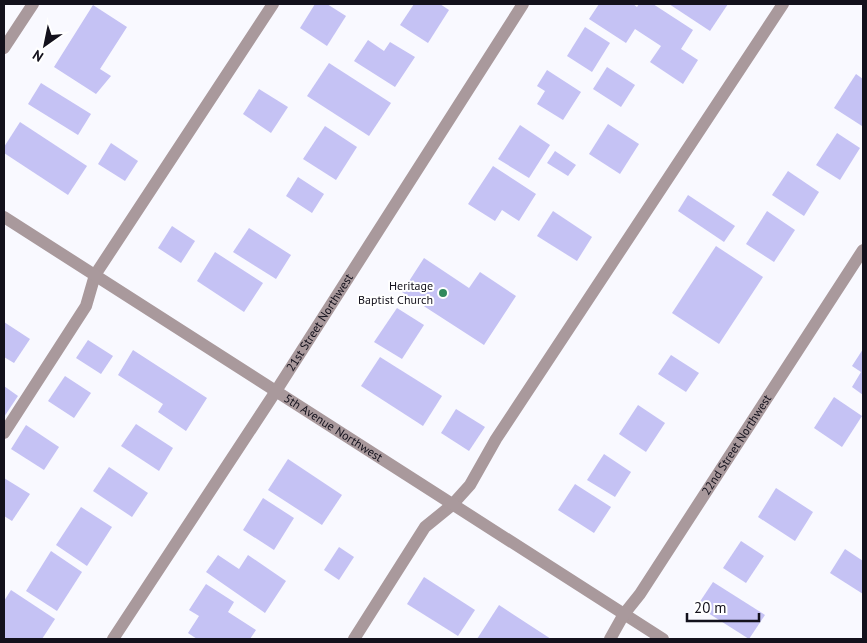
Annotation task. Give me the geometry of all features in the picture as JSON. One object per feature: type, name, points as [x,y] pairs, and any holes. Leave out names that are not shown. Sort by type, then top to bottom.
[{"type":"street","points":[[4,48],[33,4]]},
{"type":"street","points":[[4,433],[86,306],[95,275],[272,4]]},
{"type":"street","name":"21st Street Northwest","points":[[113,639],[276,391],[523,4]]},
{"type":"street","points":[[354,639],[424,528],[452,505],[470,485],[496,439],[783,4]]},
{"type":"street","name":"5th Avenue Northwest","points":[[4,216],[662,639]]},
{"type":"street","name":"22nd Street Northwest","points":[[610,639],[624,614],[640,594],[863,250]]},
{"type":"building","points":[[315,4],[327,4],[346,16],[327,46],[300,28]]},
{"type":"building","points":[[414,4],[440,4],[449,10],[428,43],[400,25]]},
{"type":"building","points":[[599,4],[633,4],[637,7],[639,4],[653,4],[693,30],[681,49],[698,60],[683,84],[650,62],[661,46],[635,29],[626,43],[589,19]]},
{"type":"building","points":[[669,4],[728,4],[710,31]]},
{"type":"building","points":[[93,5],[127,27],[100,69],[111,76],[96,94],[54,67]]},
{"type":"building","points":[[585,27],[610,43],[592,72],[567,56]]},
{"type":"building","points":[[368,40],[384,51],[390,42],[415,57],[395,87],[354,61]]},
{"type":"building","points":[[329,63],[391,103],[369,136],[307,96]]},
{"type":"building","points":[[607,67],[635,85],[621,107],[593,89]]},
{"type":"building","points":[[547,70],[581,92],[563,120],[537,104],[545,91],[537,86]]},
{"type":"building","points":[[856,74],[863,79],[862,126],[834,108]]},
{"type":"building","points":[[41,83],[91,114],[78,135],[28,104]]},
{"type":"building","points":[[259,89],[288,107],[271,133],[243,114]]},
{"type":"building","points":[[20,122],[87,166],[68,195],[4,153],[4,147]]},
{"type":"building","points":[[608,124],[639,144],[620,174],[589,154]]},
{"type":"building","points":[[520,125],[550,145],[529,178],[498,159]]},
{"type":"building","points":[[325,126],[357,147],[336,180],[303,159]]},
{"type":"building","points":[[837,133],[860,148],[840,180],[816,165]]},
{"type":"building","points":[[111,143],[138,161],[125,181],[98,164]]},
{"type":"building","points":[[555,151],[576,165],[568,176],[547,163]]},
{"type":"building","points":[[493,166],[536,194],[519,221],[502,210],[495,221],[468,204]]},
{"type":"building","points":[[788,171],[819,192],[804,216],[772,195]]},
{"type":"building","points":[[298,177],[324,194],[312,213],[286,196]]},
{"type":"building","points":[[688,195],[735,226],[724,242],[678,211]]},
{"type":"building","points":[[553,211],[592,237],[577,261],[537,236]]},
{"type":"building","points":[[767,211],[795,230],[774,262],[746,244]]},
{"type":"building","points":[[172,226],[195,241],[181,263],[158,248]]},
{"type":"building","points":[[249,228],[291,255],[276,279],[233,252]]},
{"type":"building","points":[[716,246],[763,277],[719,344],[672,313]]},
{"type":"building","points":[[215,252],[263,283],[244,312],[197,281]]},
{"type":"building","points":[[424,258],[469,288],[480,272],[516,296],[484,345],[402,292]]},
{"type":"building","points":[[397,308],[424,325],[402,359],[374,342]]},
{"type":"building","points":[[4,322],[30,339],[14,363],[4,357]]},
{"type":"building","points":[[88,340],[113,356],[101,374],[76,358]]},
{"type":"building","points":[[863,349],[863,395],[852,387],[861,372],[852,366]]},
{"type":"building","points":[[133,350],[207,398],[186,431],[158,412],[163,404],[118,375]]},
{"type":"building","points":[[671,355],[699,373],[686,392],[658,374]]},
{"type":"building","points":[[380,357],[442,396],[423,426],[361,386]]},
{"type":"building","points":[[65,376],[91,393],[74,418],[48,401]]},
{"type":"building","points":[[4,386],[18,396],[4,417]]},
{"type":"building","points":[[834,397],[862,416],[842,447],[814,428]]},
{"type":"building","points":[[638,405],[665,423],[646,452],[619,434]]},
{"type":"building","points":[[456,409],[485,427],[469,451],[441,433]]},
{"type":"building","points":[[136,424],[173,448],[159,471],[121,446]]},
{"type":"building","points":[[26,425],[59,447],[44,470],[11,449]]},
{"type":"building","points":[[604,454],[631,472],[615,497],[587,480]]},
{"type":"building","points":[[288,459],[342,495],[322,525],[268,490]]},
{"type":"building","points":[[109,467],[148,493],[132,517],[93,491]]},
{"type":"building","points":[[4,478],[30,494],[12,521],[4,516]]},
{"type":"building","points":[[575,484],[611,507],[594,533],[558,510]]},
{"type":"building","points":[[776,488],[813,512],[795,541],[758,517]]},
{"type":"building","points":[[263,498],[294,518],[274,550],[243,530]]},
{"type":"building","points":[[81,507],[112,527],[87,566],[56,545]]},
{"type":"building","points":[[741,541],[764,556],[746,583],[723,568]]},
{"type":"building","points":[[339,547],[354,557],[339,580],[324,570]]},
{"type":"building","points":[[845,549],[863,561],[863,594],[830,573]]},
{"type":"building","points":[[51,551],[82,572],[57,611],[26,591]]},
{"type":"building","points":[[218,555],[239,569],[248,555],[286,581],[265,613],[206,572]]},
{"type":"building","points":[[424,577],[475,610],[458,636],[407,604]]},
{"type":"building","points":[[713,582],[765,615],[749,639],[697,606]]},
{"type":"building","points":[[206,584],[234,602],[228,612],[256,630],[250,639],[197,639],[188,633],[199,616],[189,610]]},
{"type":"building","points":[[11,590],[55,619],[42,639],[4,639],[4,601]]},
{"type":"building","points":[[499,605],[551,639],[477,639]]},
{"type":"place","name":"Heritage Baptist Church","points":[[443,293]]}]
